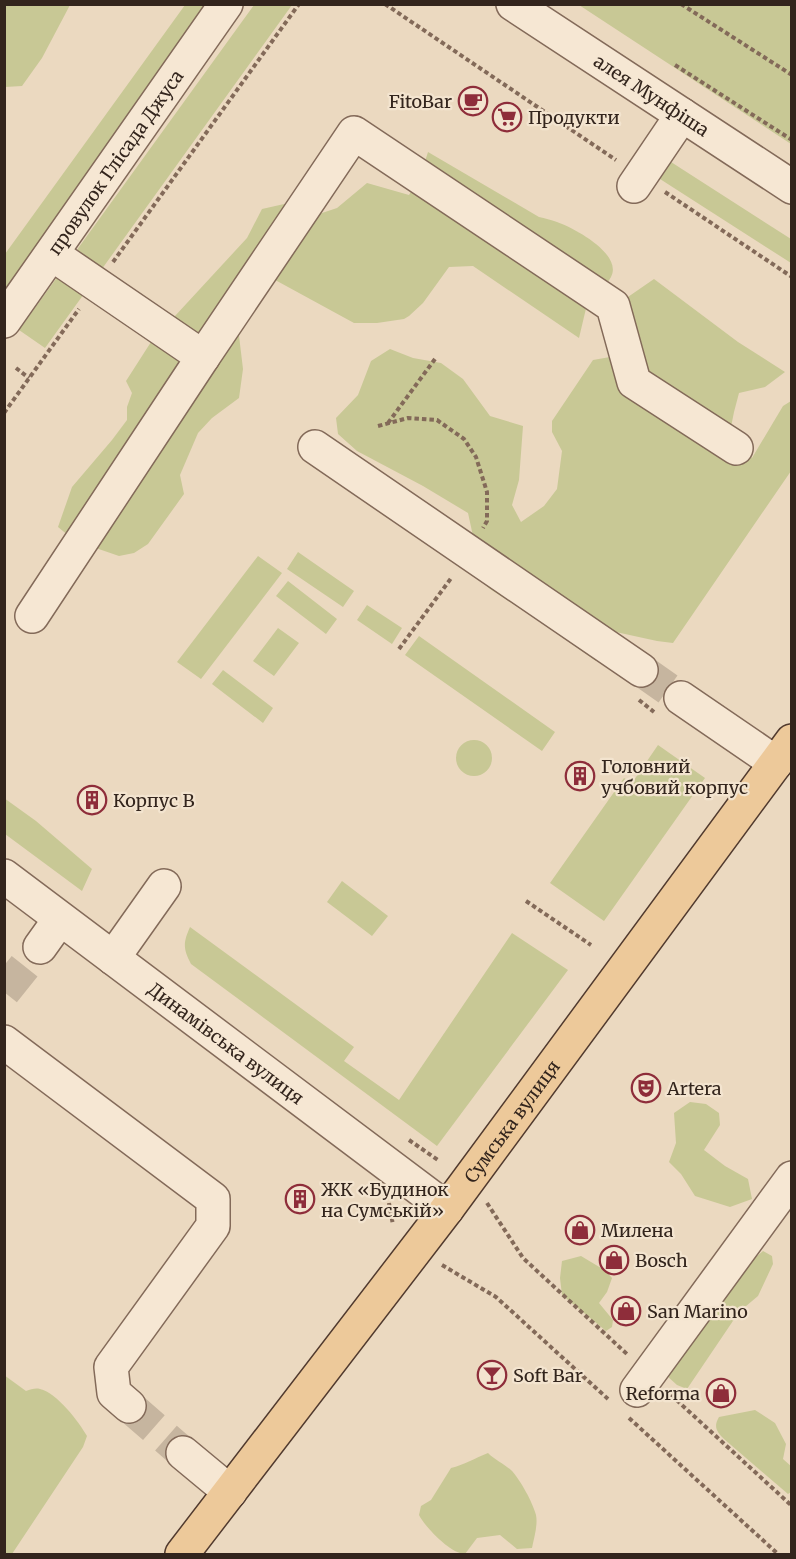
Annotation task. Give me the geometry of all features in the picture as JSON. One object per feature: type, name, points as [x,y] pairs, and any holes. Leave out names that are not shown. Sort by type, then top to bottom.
[{"type":"main road","name":"Сумська вулиця","points":[[182,1554],[447,1209],[784,752]]},
{"type":"street","name":"провулок Глісада Джуса","points":[[4,321],[226,4]]},
{"type":"street","name":"алея Мунфіша","points":[[513,4],[792,187]]},
{"type":"street","points":[[637,181],[682,115]]},
{"type":"street","points":[[32,616],[354,133],[613,306],[634,382],[736,448]]},
{"type":"street","points":[[52,254],[203,357]]},
{"type":"street","points":[[315,447],[636,682]]},
{"type":"street","points":[[669,705],[784,752]]},
{"type":"street","name":"Динамівська вулиця","points":[[4,876],[447,1209]]},
{"type":"street","points":[[112,958],[164,886]]},
{"type":"street","points":[[40,947],[60,919]]},
{"type":"street","points":[[4,1042],[213,1199],[213,1226],[111,1367],[114,1393],[129,1406]]},
{"type":"street","points":[[637,1390],[792,1178]]},
{"type":"street","points":[[183,1453],[230,1492]]},
{"type":"path","points":[[4,413],[299,4]]},
{"type":"path","points":[[384,4],[637,181],[792,277]]},
{"type":"path","points":[[681,4],[792,75]]},
{"type":"path","points":[[675,65],[792,140]]},
{"type":"path","points":[[387,423],[435,359]]},
{"type":"path","points":[[16,368],[29,378]]},
{"type":"path","points":[[636,682],[669,705]]},
{"type":"path","points":[[526,901],[591,945]]},
{"type":"green space","points":[[4,5],[70,5],[42,58],[22,86],[5,87]]},
{"type":"green space","points":[[185,5],[213,5],[5,300],[5,254]]},
{"type":"green space","points":[[254,5],[292,5],[45,348],[19,330]]},
{"type":"green space","points":[[579,5],[791,5],[791,144]]},
{"type":"green space","points":[[428,152],[539,217],[557,222],[585,236],[604,251],[613,268],[611,277],[604,287],[588,300],[579,338],[473,266],[449,267],[423,303],[409,316],[404,319],[377,323],[354,323],[266,275],[237,319],[243,369],[239,398],[212,418],[198,433],[180,475],[184,494],[148,544],[134,553],[119,556],[90,546],[69,536],[58,527],[72,487],[127,420],[127,407],[132,393],[126,381],[151,342],[247,238],[262,209],[293,202],[313,216],[337,208],[367,183],[409,195],[420,177]]},
{"type":"green space","points":[[671,162],[791,239],[791,263],[660,179]]},
{"type":"green space","points":[[654,279],[738,342],[785,372],[765,387],[739,393],[731,427],[752,458],[783,406],[791,401],[791,471],[673,643],[593,627],[598,654],[596,661],[490,589],[468,570],[473,536],[468,513],[357,451],[338,434],[336,418],[358,395],[371,361],[390,349],[413,358],[441,363],[463,379],[490,416],[523,426],[519,480],[512,505],[521,522],[544,506],[557,489],[562,451],[552,432],[552,421],[593,360],[610,357],[625,299]]},
{"type":"green space","points":[[298,552],[354,591],[343,607],[287,569]]},
{"type":"green space","points":[[258,556],[282,573],[201,679],[177,662]]},
{"type":"green space","points":[[288,581],[337,619],[326,634],[276,596]]},
{"type":"green space","points":[[367,605],[402,628],[392,644],[357,620]]},
{"type":"green space","points":[[278,628],[299,643],[274,676],[253,661]]},
{"type":"green space","points":[[419,636],[555,732],[542,751],[405,655]]},
{"type":"green space","points":[[223,670],[273,708],[263,723],[212,684]]},
{"type":"green space","points":[[474,740],[487,745],[492,758],[487,771],[474,776],[461,771],[456,758],[461,745]]},
{"type":"green space","points":[[658,745],[705,778],[604,921],[550,883],[624,778],[632,783]]},
{"type":"green space","points":[[4,798],[36,821],[92,869],[82,891],[5,834]]},
{"type":"green space","points":[[342,881],[388,916],[372,936],[327,902]]},
{"type":"green space","points":[[190,927],[354,1047],[344,1061],[399,1100],[512,933],[568,970],[437,1146],[191,964],[185,946]]},
{"type":"green space","points":[[690,1102],[706,1104],[719,1113],[720,1125],[704,1150],[725,1166],[748,1179],[752,1199],[730,1207],[695,1196],[681,1174],[669,1162],[676,1143],[674,1113]]},
{"type":"green space","points":[[763,1251],[772,1256],[773,1264],[758,1296],[739,1312],[687,1389],[677,1385],[666,1375],[750,1262]]},
{"type":"green space","points":[[581,1256],[606,1271],[612,1278],[607,1292],[599,1303],[613,1320],[612,1327],[606,1331],[562,1295],[560,1278],[562,1261]]},
{"type":"green space","points":[[4,1375],[26,1391],[40,1389],[53,1396],[73,1416],[87,1436],[83,1447],[12,1554],[4,1554]]},
{"type":"green space","points":[[755,1410],[775,1423],[786,1444],[783,1459],[792,1467],[791,1492],[788,1494],[724,1439],[717,1429],[716,1424],[719,1417]]},
{"type":"green space","points":[[488,1453],[515,1474],[532,1504],[536,1523],[532,1548],[517,1549],[500,1535],[477,1538],[465,1554],[459,1553],[439,1539],[419,1515],[421,1506],[431,1500],[451,1468]]},
{"type":"tunnel","points":[[641,670],[681,698]]},
{"type":"tunnel","points":[[4,992],[40,947]]},
{"type":"tunnel","points":[[129,1406],[183,1453]]},
{"type":"place","name":"FitoBar","points":[[473,101]]},
{"type":"place","name":"Продукти","points":[[507,117]]},
{"type":"place","name":"Головний учбовий корпус","points":[[580,776]]},
{"type":"place","name":"Корпус В","points":[[92,800]]},
{"type":"place","name":"Artera","points":[[646,1088]]},
{"type":"place","name":"ЖК «Будинок на Сумській»","points":[[300,1199]]},
{"type":"place","name":"Милена","points":[[580,1230]]},
{"type":"place","name":"Bosch","points":[[614,1260]]},
{"type":"place","name":"San Marino","points":[[626,1311]]},
{"type":"place","name":"Soft Bar","points":[[492,1375]]},
{"type":"place","name":"Reforma","points":[[721,1393]]}]
